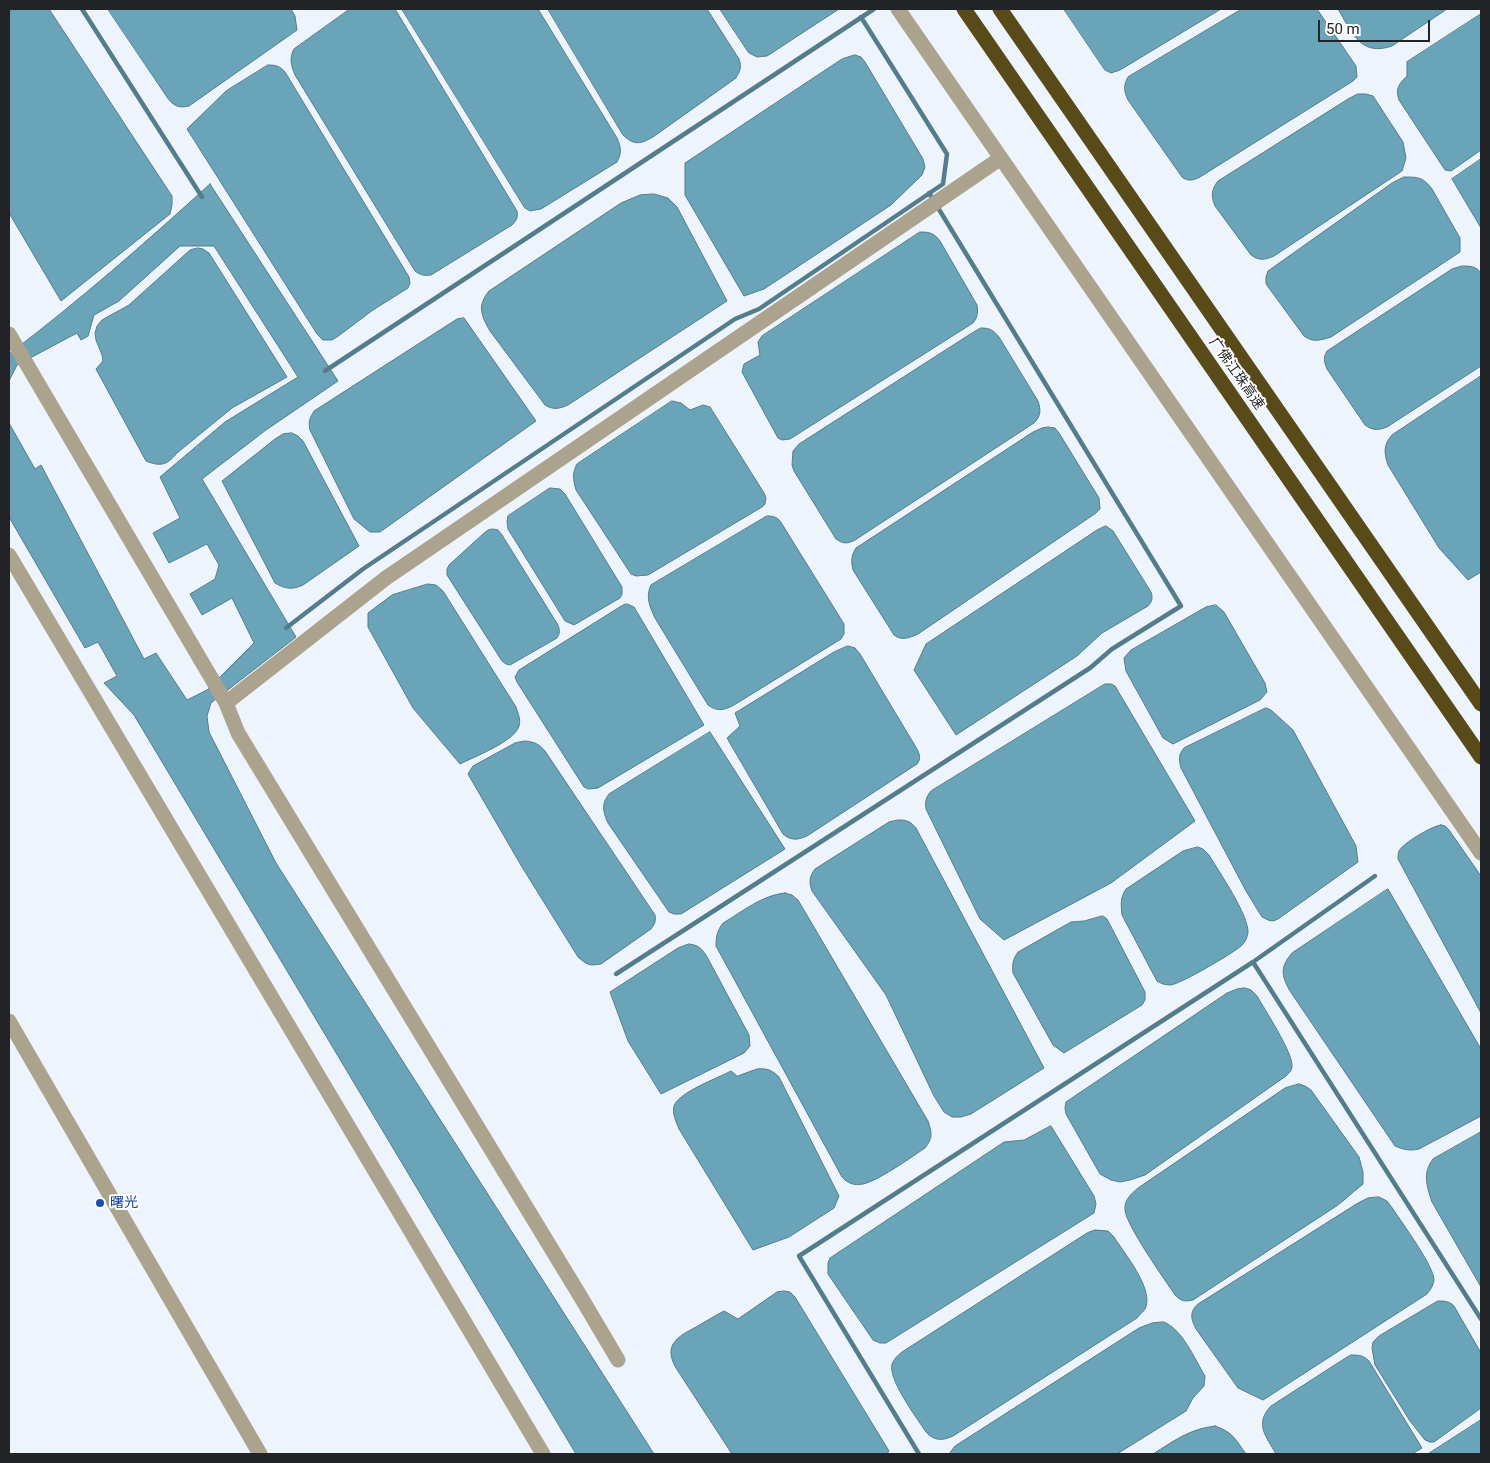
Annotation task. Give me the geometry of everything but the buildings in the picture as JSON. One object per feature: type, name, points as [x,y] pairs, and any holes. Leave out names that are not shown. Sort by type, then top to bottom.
[{"type":"highway","name":"广佛江珠高速","points":[[964,9],[1481,757]]},
{"type":"highway","name":"广佛江珠高速","points":[[1000,9],[1481,704]]},
{"type":"street","points":[[898,9],[1481,853]]},
{"type":"street","points":[[226,703],[386,578],[1001,158]]},
{"type":"street","points":[[9,334],[226,703],[238,733],[618,1360]]},
{"type":"street","points":[[9,555],[543,1454]]},
{"type":"street","points":[[9,1021],[260,1454]]},
{"type":"water","points":[[9,9],[49,9],[172,196],[170,214],[61,301],[9,213]]},
{"type":"water","points":[[108,9],[291,9],[295,16],[297,30],[189,106],[180,107],[169,100]]},
{"type":"water","points":[[350,9],[395,9],[517,211],[517,218],[512,225],[431,275],[422,275],[415,271],[292,68],[291,59],[294,49]]},
{"type":"water","points":[[402,9],[538,9],[617,138],[620,156],[617,162],[541,209],[530,211],[525,208]]},
{"type":"water","points":[[548,9],[707,9],[739,59],[739,71],[736,78],[653,137],[638,143],[634,142],[623,135]]},
{"type":"water","points":[[720,9],[839,9],[767,56],[757,57],[749,53]]},
{"type":"water","points":[[1064,9],[1221,9],[1120,70],[1111,73],[1105,70]]},
{"type":"water","points":[[1242,9],[1317,9],[1356,66],[1357,77],[1200,177],[1186,180],[1128,100],[1125,83],[1128,77]]},
{"type":"water","points":[[1338,9],[1447,9],[1392,46],[1381,49],[1372,48],[1358,40]]},
{"type":"water","points":[[1481,14],[1481,150],[1451,171],[1445,170],[1399,100],[1398,89],[1407,76],[1407,62]]},
{"type":"water","points":[[855,55],[861,57],[865,62],[923,159],[925,167],[922,175],[891,205],[764,289],[744,296],[685,195],[685,163],[842,59]]},
{"type":"water","points":[[268,65],[278,66],[285,72],[409,277],[410,283],[408,288],[373,310],[332,340],[323,340],[317,334],[187,129],[226,91]]},
{"type":"water","points":[[1358,94],[1373,96],[1403,142],[1406,158],[1402,171],[1274,256],[1262,259],[1254,257],[1215,206],[1212,193],[1214,187],[1218,181]]},
{"type":"water","points":[[1481,159],[1481,228],[1452,179]]},
{"type":"water","points":[[1404,177],[1420,178],[1432,189],[1460,238],[1460,252],[1331,337],[1317,340],[1307,338],[1266,284],[1268,271],[1392,183]]},
{"type":"water","points":[[210,184],[338,381],[266,430],[202,479],[296,637],[211,703],[207,716],[209,732],[276,863],[654,1454],[576,1454],[134,715],[104,683],[117,676],[98,642],[85,648],[9,517],[9,423],[35,469],[41,465],[144,659],[156,653],[187,700],[207,690],[254,643],[232,598],[202,615],[190,594],[215,579],[219,565],[207,544],[169,563],[153,533],[180,518],[160,477],[225,422],[298,377],[214,246],[180,246],[119,301],[94,315],[88,336],[81,340],[77,333],[17,365],[9,381],[9,354],[111,271]]},
{"type":"water","points":[[654,194],[668,198],[677,207],[727,301],[568,405],[556,408],[548,407],[490,331],[482,311],[485,296],[489,291],[621,203],[640,195]]},
{"type":"water","points":[[920,232],[932,233],[940,241],[977,305],[975,321],[790,439],[782,440],[778,438],[742,372],[744,364],[760,355],[758,342],[762,336]]},
{"type":"water","points":[[198,248],[209,253],[287,377],[232,408],[170,460],[163,464],[156,464],[146,461],[96,369],[103,361],[95,333],[97,326],[102,320],[129,305],[190,250]]},
{"type":"water","points":[[1470,266],[1481,273],[1481,366],[1387,427],[1376,429],[1368,427],[1327,369],[1324,360],[1327,351],[1452,269]]},
{"type":"water","points":[[464,318],[536,421],[380,532],[370,532],[354,519],[310,430],[310,418],[314,411],[457,319]]},
{"type":"water","points":[[981,328],[991,330],[999,337],[1038,401],[1040,413],[1038,418],[1034,423],[855,540],[845,543],[836,539],[794,471],[792,465],[793,451],[799,444]]},
{"type":"water","points":[[1481,376],[1481,572],[1468,580],[1439,548],[1388,465],[1385,449],[1392,435]]},
{"type":"water","points":[[672,401],[681,403],[690,410],[703,405],[710,407],[764,493],[766,498],[765,504],[648,575],[636,576],[631,574],[576,490],[574,479],[575,467]]},
{"type":"water","points":[[1048,427],[1055,428],[1059,433],[1099,498],[1100,509],[918,634],[909,638],[894,635],[853,570],[852,559],[856,548],[1033,432]]},
{"type":"water","points":[[292,433],[303,441],[359,546],[303,585],[289,588],[275,583],[222,481],[275,439],[283,434]]},
{"type":"water","points":[[550,488],[560,489],[565,494],[622,587],[620,598],[574,625],[565,621],[508,529],[508,516]]},
{"type":"water","points":[[767,516],[776,517],[780,522],[844,624],[844,634],[841,639],[734,705],[724,709],[715,709],[708,705],[655,618],[649,602],[649,589],[651,585]]},
{"type":"water","points":[[1106,526],[1113,531],[1151,592],[1152,598],[1148,606],[1102,633],[1077,656],[956,735],[914,670],[926,644],[1097,530]]},
{"type":"water","points":[[493,529],[498,530],[502,535],[558,625],[559,630],[557,638],[510,665],[502,661],[447,575],[449,565],[483,534]]},
{"type":"water","points":[[428,584],[436,585],[443,591],[516,707],[520,724],[516,732],[502,743],[460,764],[413,708],[368,627],[368,613],[392,595]]},
{"type":"water","points":[[627,604],[634,607],[704,725],[598,788],[588,789],[584,787],[515,677],[519,670]]},
{"type":"water","points":[[1216,605],[1224,612],[1265,683],[1267,692],[1260,700],[1173,744],[1163,738],[1126,671],[1124,658],[1131,650],[1206,607]]},
{"type":"water","points":[[848,646],[855,648],[860,654],[917,749],[919,760],[917,764],[807,836],[792,839],[783,834],[727,738],[740,726],[735,713],[834,652]]},
{"type":"water","points":[[1105,684],[1115,686],[1195,821],[1111,883],[1004,940],[980,919],[926,809],[927,797],[931,791]]},
{"type":"water","points":[[1266,708],[1271,710],[1293,730],[1356,846],[1358,862],[1273,921],[1262,917],[1246,891],[1181,768],[1179,760],[1184,748]]},
{"type":"water","points":[[710,732],[785,849],[681,914],[674,914],[669,912],[608,823],[604,812],[604,805],[609,794]]},
{"type":"water","points":[[525,741],[536,744],[545,751],[655,915],[655,922],[651,929],[601,964],[588,964],[578,957],[522,867],[468,774],[473,766],[515,743]]},
{"type":"water","points":[[898,820],[908,821],[916,828],[1044,1068],[971,1114],[961,1117],[952,1117],[944,1112],[934,1096],[886,995],[812,891],[810,885],[815,869],[889,822]]},
{"type":"water","points":[[1441,825],[1449,830],[1481,876],[1481,1013],[1398,859],[1399,851],[1406,844]]},
{"type":"water","points":[[1198,847],[1209,855],[1233,894],[1244,916],[1248,935],[1242,945],[1218,961],[1177,983],[1165,985],[1157,981],[1122,915],[1122,898],[1126,889],[1183,851]]},
{"type":"water","points":[[1388,889],[1481,1049],[1481,1116],[1419,1149],[1413,1150],[1395,1146],[1290,991],[1283,971],[1285,963],[1292,953]]},
{"type":"water","points":[[785,893],[792,895],[798,900],[928,1121],[931,1138],[925,1148],[885,1174],[863,1184],[851,1184],[842,1177],[716,946],[717,934],[723,923],[760,900]]},
{"type":"water","points":[[1103,916],[1107,919],[1145,992],[1145,1000],[1142,1005],[1064,1053],[1053,1045],[1013,973],[1013,962],[1018,952],[1071,922]]},
{"type":"water","points":[[689,944],[699,947],[706,955],[749,1035],[750,1046],[744,1053],[661,1094],[628,1041],[610,992],[678,948]]},
{"type":"water","points":[[1245,988],[1251,990],[1257,996],[1278,1031],[1291,1060],[1292,1068],[1290,1072],[1145,1175],[1120,1182],[1100,1174],[1066,1114],[1066,1102],[1227,993]]},
{"type":"water","points":[[757,1069],[769,1070],[779,1077],[839,1196],[834,1208],[789,1237],[753,1250],[679,1129],[675,1118],[674,1106],[677,1101],[691,1091],[731,1071],[737,1076]]},
{"type":"water","points":[[1299,1084],[1311,1090],[1359,1157],[1363,1172],[1363,1184],[1338,1205],[1193,1300],[1181,1300],[1175,1295],[1132,1228],[1125,1210],[1127,1200],[1138,1188],[1285,1088]]},
{"type":"water","points":[[1051,1126],[1094,1196],[1096,1204],[1094,1213],[886,1343],[873,1340],[828,1274],[830,1258],[1004,1142],[1024,1140]]},
{"type":"water","points":[[1481,1132],[1481,1287],[1432,1202],[1426,1180],[1433,1159]]},
{"type":"water","points":[[1379,1197],[1387,1201],[1393,1209],[1429,1265],[1434,1280],[1430,1291],[1263,1400],[1238,1388],[1196,1329],[1192,1316],[1195,1307],[1358,1203],[1368,1198]]},
{"type":"water","points":[[1095,1230],[1108,1231],[1131,1262],[1146,1292],[1147,1301],[1145,1309],[1137,1318],[953,1436],[938,1439],[929,1435],[910,1409],[894,1379],[892,1364],[895,1359],[902,1352],[1087,1233]]},
{"type":"water","points":[[777,1292],[790,1292],[795,1297],[889,1451],[887,1454],[732,1454],[676,1368],[672,1360],[672,1348],[674,1343],[683,1334],[724,1311],[738,1319]]},
{"type":"water","points":[[1438,1301],[1447,1302],[1454,1306],[1481,1353],[1481,1408],[1434,1442],[1430,1442],[1425,1440],[1410,1421],[1375,1365],[1372,1348],[1373,1342],[1379,1336]]},
{"type":"water","points":[[1164,1322],[1177,1331],[1188,1345],[1205,1376],[1204,1386],[1193,1398],[1186,1411],[1117,1454],[949,1454],[955,1446],[1139,1328],[1152,1323]]},
{"type":"water","points":[[1351,1355],[1361,1356],[1369,1361],[1422,1448],[1412,1454],[1276,1454],[1263,1430],[1262,1424],[1266,1412],[1271,1406]]},
{"type":"water","points":[[1481,1420],[1481,1454],[1428,1454]]},
{"type":"water","points":[[1215,1426],[1230,1434],[1246,1454],[1153,1454],[1189,1433]]},
{"type":"waterway","points":[[82,9],[202,197]]},
{"type":"waterway","points":[[325,371],[874,9]]},
{"type":"waterway","points":[[286,628],[363,569],[735,319],[759,309],[943,184],[947,154],[861,17]]},
{"type":"waterway","points":[[616,974],[1090,668],[1112,649],[1181,606],[929,193]]},
{"type":"waterway","points":[[919,1454],[799,1256],[1253,962],[1375,876]]},
{"type":"waterway","points":[[1253,962],[1481,1319]]},
{"type":"place","name":"曙光","points":[[100,1203]]}]
